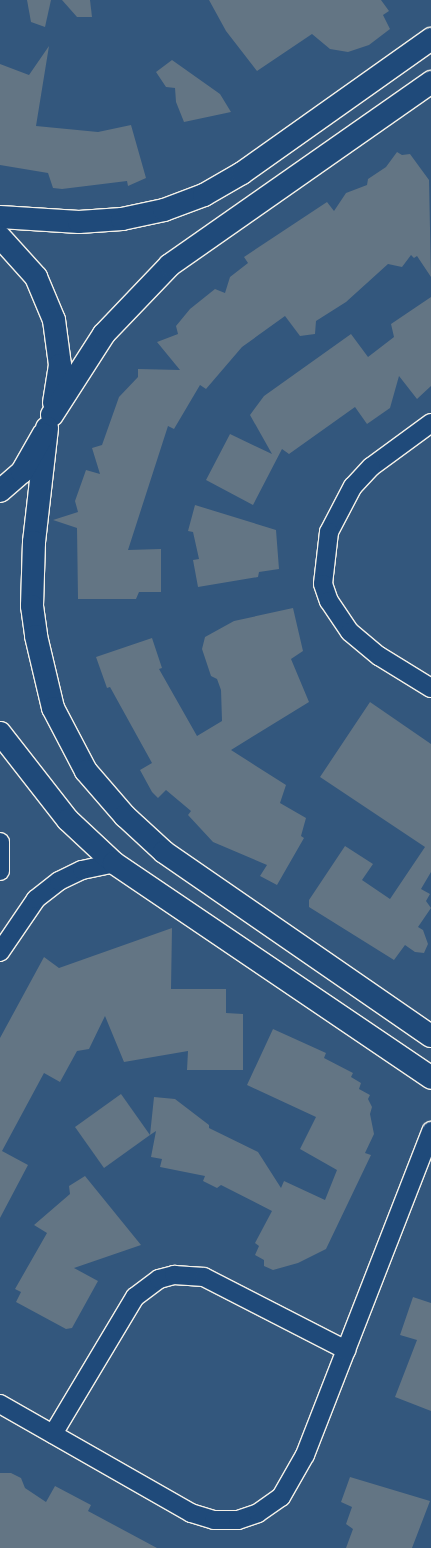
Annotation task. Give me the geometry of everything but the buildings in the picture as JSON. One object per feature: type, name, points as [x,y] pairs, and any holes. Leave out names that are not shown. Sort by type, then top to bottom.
[{"type":"street","points":[[0,217],[79,222],[122,219],[164,210],[204,195],[242,173],[431,39]]},
{"type":"street","points":[[0,491],[22,472],[104,334],[170,265],[431,82]]},
{"type":"street","points":[[0,237],[36,277],[54,320],[60,365],[50,422],[34,542],[32,606],[36,636],[53,708],[86,771],[125,816],[164,852],[431,1036]]},
{"type":"street","points":[[431,423],[371,467],[353,486],[329,532],[322,584],[339,617],[357,638],[431,688]]},
{"type":"street","points":[[0,733],[68,820],[114,862],[431,1078]]},
{"type":"street","points":[[0,842],[0,871]]},
{"type":"street","points":[[0,952],[36,899],[82,870],[114,862]]},
{"type":"street","points":[[0,1404],[191,1512],[214,1520],[238,1520],[258,1513],[281,1497],[294,1477],[346,1350],[431,1131]]},
{"type":"street","points":[[53,1434],[135,1297],[159,1279],[190,1274],[204,1277],[346,1350]]}]
